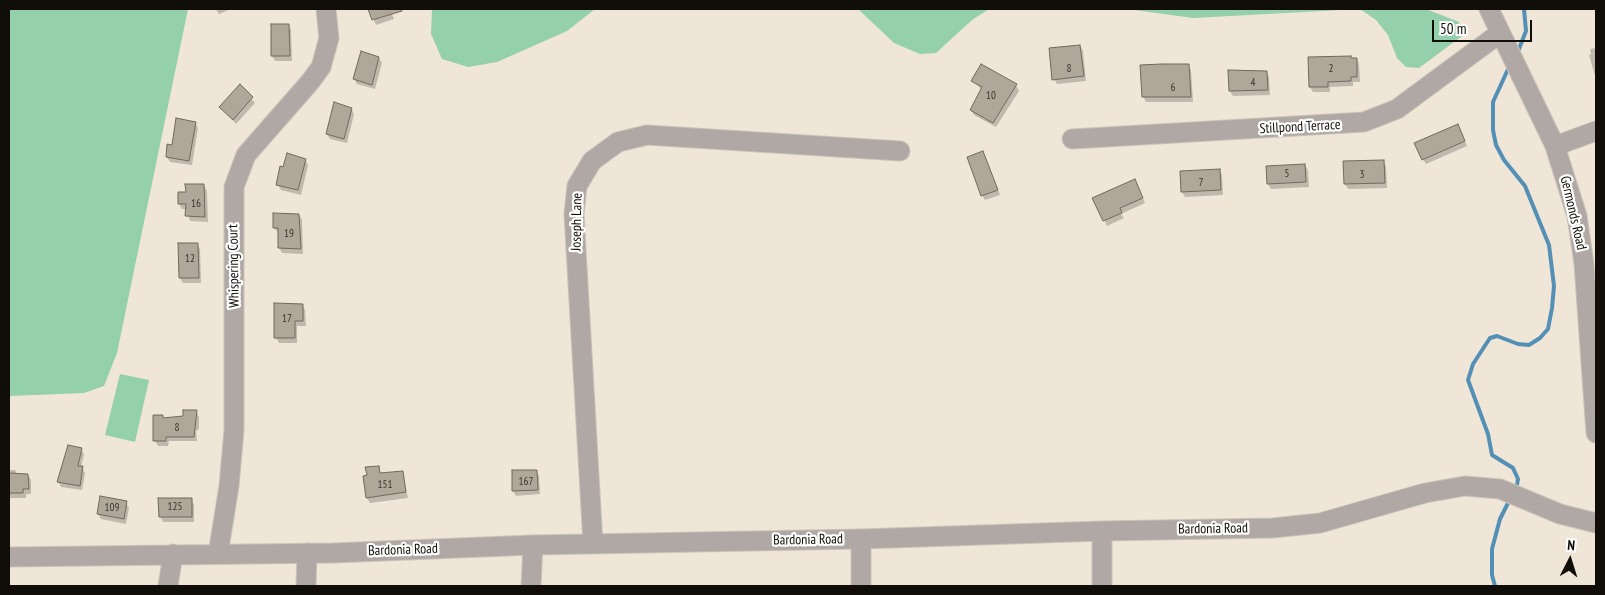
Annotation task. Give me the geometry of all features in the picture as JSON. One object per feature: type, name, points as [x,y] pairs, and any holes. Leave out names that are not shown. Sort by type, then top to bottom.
[{"type":"street","name":"Whispering Court","points":[[218,554],[229,486],[234,430],[233,210],[235,182],[241,165],[252,146],[310,82],[321,66],[329,38],[326,9]]},
{"type":"street","name":"Germonds Road","points":[[1488,9],[1555,146],[1569,187],[1582,241],[1594,378],[1596,433]]},
{"type":"street","name":"Stillpond Terrace","points":[[1072,139],[1364,122],[1386,115],[1397,109],[1500,33]]},
{"type":"street","points":[[1555,146],[1596,131]]},
{"type":"street","name":"Joseph Lane","points":[[593,544],[574,214],[578,186],[592,161],[618,142],[647,134],[900,151]]},
{"type":"street","name":"Bardonia Road","points":[[9,557],[307,553],[533,545],[861,539],[1292,527],[1328,521],[1435,490],[1465,486],[1500,489],[1569,517],[1596,523]]},
{"type":"street","points":[[1102,531],[1102,586]]},
{"type":"street","points":[[861,539],[861,586]]},
{"type":"street","points":[[531,586],[533,545]]},
{"type":"street","points":[[306,586],[307,553]]},
{"type":"street","points":[[168,586],[173,554]]},
{"type":"green space","points":[[9,9],[188,9],[117,353],[104,386],[84,393],[9,396]]},
{"type":"green space","points":[[432,9],[595,9],[567,31],[497,62],[468,67],[442,59],[431,34]]},
{"type":"green space","points":[[858,9],[989,9],[972,20],[936,53],[920,54],[894,43]]},
{"type":"green space","points":[[1127,9],[1360,9],[1193,18]]},
{"type":"green space","points":[[1360,9],[1426,9],[1459,22],[1462,36],[1419,68],[1406,67],[1397,58],[1388,35],[1376,20]]},
{"type":"green space","points":[[120,374],[149,380],[135,442],[105,435]]},
{"type":"building","points":[[368,9],[402,9],[402,11],[372,20]]},
{"type":"building","points":[[271,24],[289,24],[290,56],[271,56]]},
{"type":"building","points":[[1080,45],[1084,76],[1052,80],[1049,48]]},
{"type":"building","points":[[361,51],[379,57],[372,85],[353,79]]},
{"type":"building","points":[[1351,56],[1351,58],[1357,58],[1357,77],[1351,77],[1351,81],[1328,82],[1328,87],[1309,87],[1308,57]]},
{"type":"building","points":[[981,64],[1017,84],[993,123],[970,110],[982,87],[971,81]]},
{"type":"building","points":[[1189,64],[1191,97],[1142,97],[1140,65]]},
{"type":"building","points":[[1228,70],[1267,71],[1268,90],[1229,91]]},
{"type":"building","points":[[240,84],[253,97],[233,120],[219,107]]},
{"type":"building","points":[[334,102],[352,108],[344,139],[326,134]]},
{"type":"building","points":[[176,118],[196,122],[189,161],[166,157],[167,144],[172,145]]},
{"type":"building","points":[[1458,124],[1465,141],[1422,160],[1414,143]]},
{"type":"building","points":[[983,151],[998,190],[981,196],[967,157]]},
{"type":"building","points":[[287,153],[306,159],[298,190],[276,185],[280,166],[283,167]]},
{"type":"building","points":[[1384,160],[1385,183],[1344,184],[1343,161]]},
{"type":"building","points":[[1305,164],[1306,182],[1267,184],[1266,166]]},
{"type":"building","points":[[1220,169],[1221,190],[1181,192],[1180,171]]},
{"type":"building","points":[[1135,179],[1143,198],[1120,208],[1122,213],[1103,221],[1092,198]]},
{"type":"building","points":[[185,184],[204,184],[205,217],[185,216],[186,204],[178,204],[178,192],[186,192]]},
{"type":"building","points":[[273,213],[299,214],[301,249],[278,248],[278,228],[273,228]]},
{"type":"building","points":[[178,243],[198,243],[199,278],[179,278]]},
{"type":"building","points":[[274,303],[303,304],[303,321],[295,321],[295,338],[274,338]]},
{"type":"building","points":[[183,410],[197,410],[194,437],[166,437],[166,441],[153,441],[153,415],[163,415],[163,418],[183,416]]},
{"type":"building","points":[[68,445],[82,448],[78,466],[83,466],[80,486],[57,482]]},
{"type":"building","points":[[379,466],[380,473],[403,471],[406,492],[366,498],[363,476],[367,475],[365,467]]},
{"type":"building","points":[[512,470],[537,470],[538,490],[512,491]]},
{"type":"building","points":[[9,473],[28,474],[29,489],[23,489],[23,493],[9,493]]},
{"type":"building","points":[[100,496],[127,501],[124,519],[97,514]]},
{"type":"building","points":[[158,498],[192,498],[192,517],[159,517]]},
{"type":"waterway","points":[[1517,54],[1526,31],[1524,9]]},
{"type":"waterway","points":[[1509,67],[1493,102],[1493,130],[1496,145],[1504,160],[1525,186],[1549,245],[1554,286],[1552,308],[1548,329],[1540,338],[1529,345],[1518,344],[1497,336],[1490,338],[1473,364],[1468,380],[1488,434],[1492,455],[1513,468],[1518,479],[1517,485]]},
{"type":"waterway","points":[[1495,586],[1492,575],[1492,549],[1500,519],[1508,503]]}]
